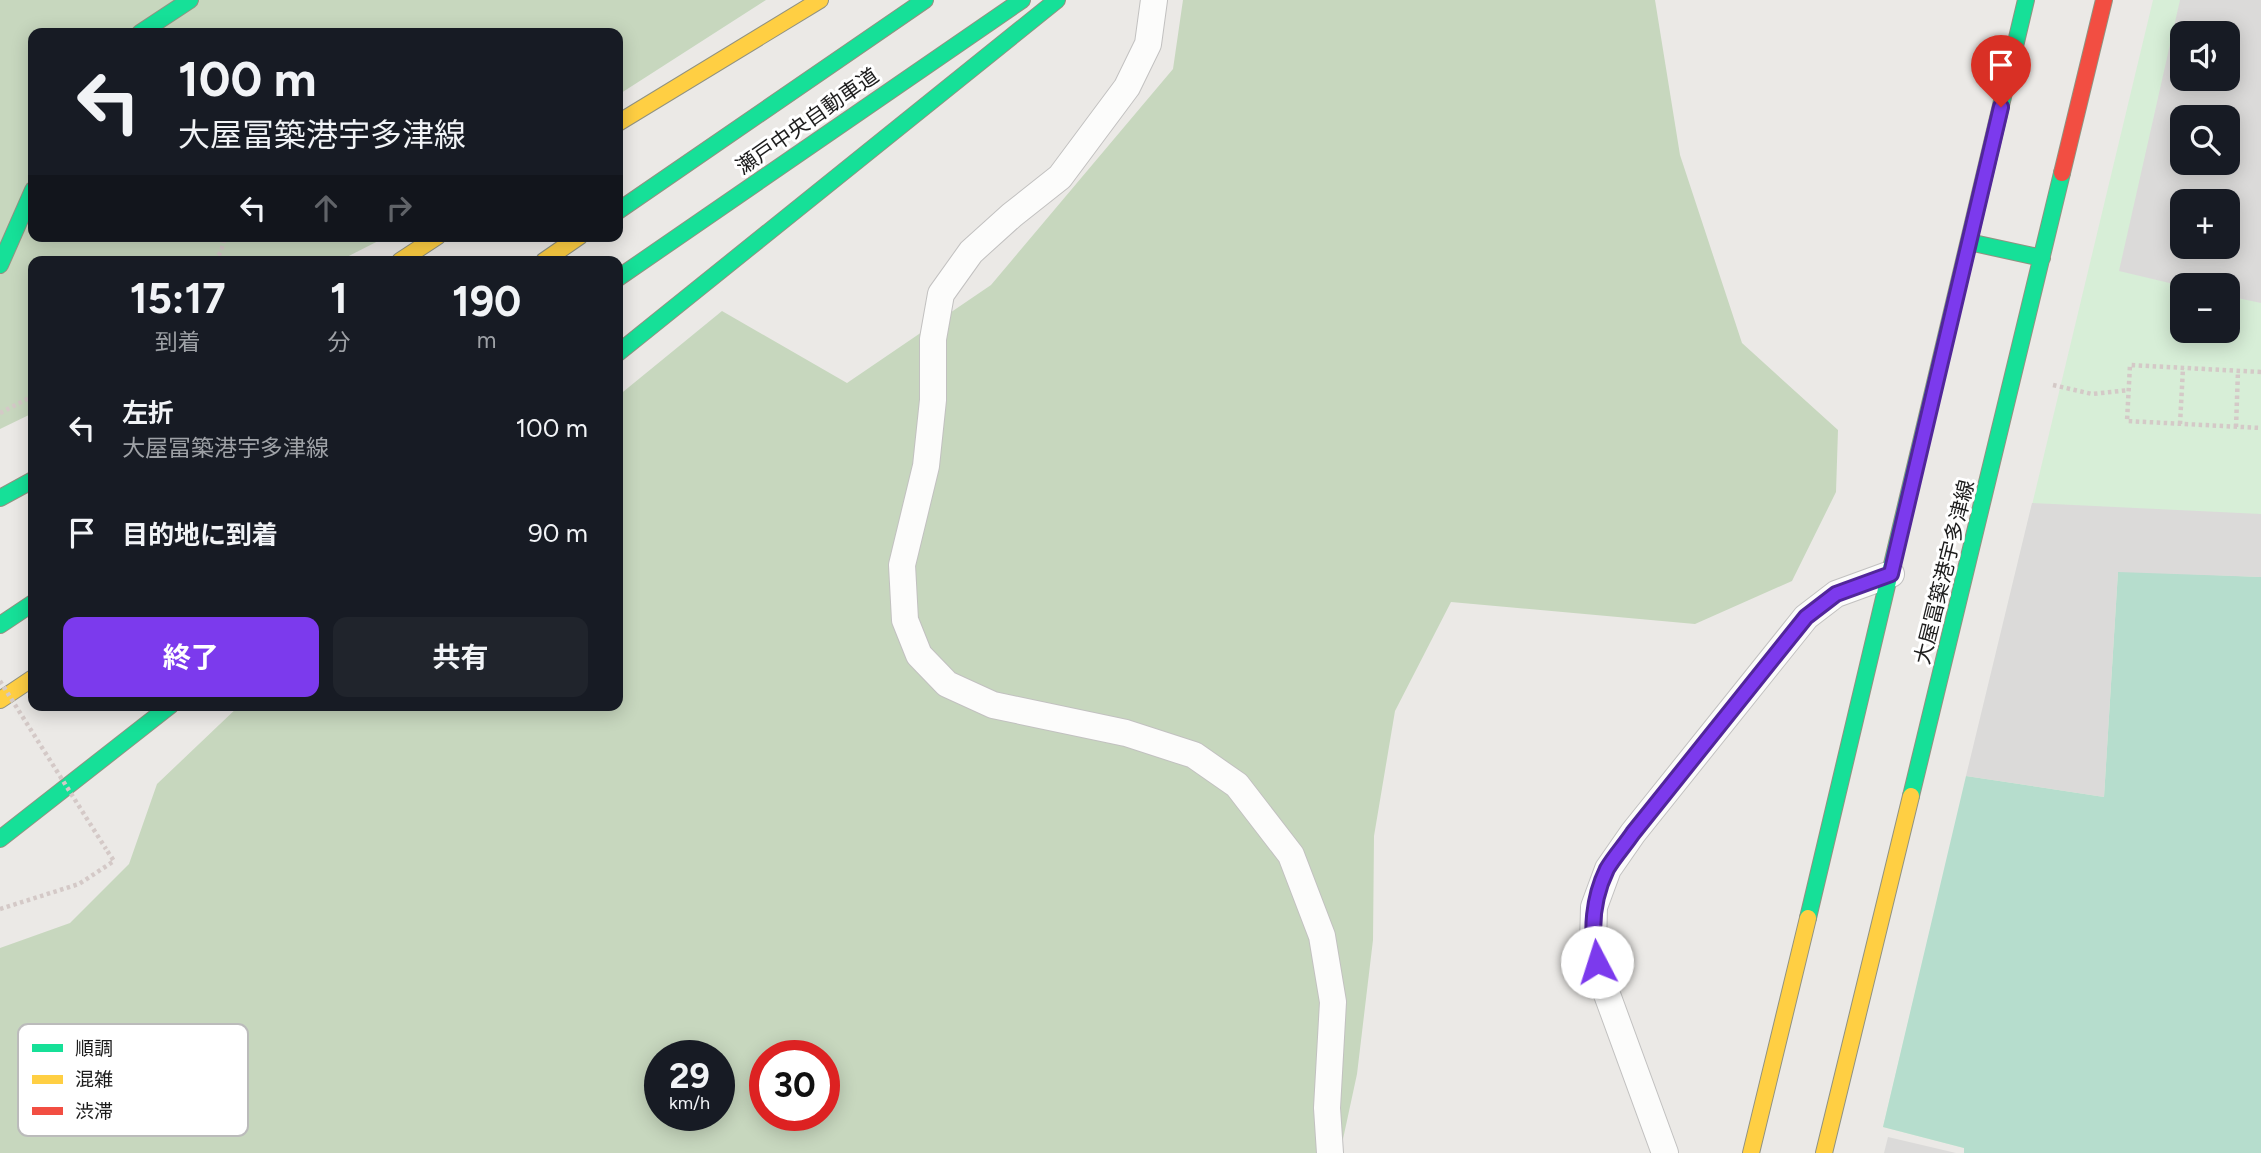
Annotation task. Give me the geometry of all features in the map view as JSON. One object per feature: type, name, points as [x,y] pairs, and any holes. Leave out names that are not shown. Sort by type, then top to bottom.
[{"type":"main road","points":[[147,28],[190,0]]},
{"type":"main road","points":[[623,120],[820,0]]},
{"type":"main road","name":"瀬戸中央自動車道","points":[[623,208],[925,0]]},
{"type":"main road","name":"瀬戸中央自動車道","points":[[623,275],[1022,0]]},
{"type":"main road","points":[[623,349],[1058,0]]},
{"type":"main road","points":[[1751,1153],[2026,0]]},
{"type":"main road","name":"大屋冨築港宇多津線","points":[[1824,1153],[2104,0]]},
{"type":"main road","points":[[0,265],[28,201]]},
{"type":"main road","points":[[408,256],[429,242]]},
{"type":"main road","points":[[551,256],[571,242]]},
{"type":"main road","points":[[1969,242],[2042,258]]},
{"type":"main road","points":[[0,498],[28,483]]},
{"type":"main road","points":[[0,625],[28,606]]},
{"type":"main road","points":[[0,700],[28,681]]},
{"type":"main road","points":[[0,839],[163,711]]},
{"type":"street","points":[[1154,0],[1148,44],[1127,87],[1060,177],[971,252],[941,294],[933,339],[933,400],[926,466],[902,565],[905,620],[919,655],[947,684],[993,705],[1126,733],[1194,755],[1237,785],[1291,855],[1322,936],[1334,1002],[1326,1108],[1330,1153]]},
{"type":"street","points":[[1665,1153],[1601,978],[1593,945],[1594,907],[1608,869],[1633,833],[1806,617],[1836,594],[1891,574]]},
{"type":"path","points":[[2261,372],[2130,365],[2127,421],[2261,428]]},
{"type":"path","points":[[2180,424],[2183,368]]},
{"type":"path","points":[[2236,427],[2238,371]]},
{"type":"path","points":[[2053,385],[2092,394],[2129,390]]},
{"type":"path","points":[[0,413],[28,399]]},
{"type":"path","points":[[0,681],[114,861],[79,884],[0,909]]},
{"type":"green space","points":[[0,0],[766,0],[623,92],[623,28],[28,28],[28,242],[376,242],[349,256],[28,256],[28,415],[0,429]]},
{"type":"green space","points":[[1183,0],[1655,0],[1680,155],[1742,343],[1838,430],[1836,492],[1792,581],[1695,624],[1451,602],[1395,711],[1374,836],[1373,940],[1357,1074],[1340,1153],[0,1153],[0,948],[70,923],[129,864],[157,784],[234,711],[623,711],[623,392],[722,311],[847,383],[991,285],[1173,69]]},
{"type":"green space","points":[[2153,0],[2261,0],[2261,1153],[1964,1153],[1964,1148],[1883,1127]]},
{"type":"green space","points":[[2118,571],[2261,577],[2261,1153],[1964,1153],[1964,1148],[1883,1127],[1966,776],[2104,797]]},
{"type":"shaded area","points":[[2180,0],[2261,0],[2261,303],[2240,299],[2240,273],[2170,273],[2170,283],[2119,271],[2170,44],[2170,91],[2240,91],[2240,21],[2175,21]]},
{"type":"shaded area","points":[[2032,503],[2261,514],[2261,577],[2118,572],[2104,797],[1966,776]]},
{"type":"shaded area","points":[[1888,1137],[1956,1153],[1884,1153]]},
{"type":"traffic: fast","points":[[148,28],[190,0]]},
{"type":"traffic: fast","points":[[623,208],[925,0]]},
{"type":"traffic: fast","points":[[623,275],[1022,0]]},
{"type":"traffic: fast","points":[[623,349],[1057,0]]},
{"type":"traffic: fast","points":[[1808,918],[2026,0]]},
{"type":"traffic: fast","points":[[1911,796],[2062,173]]},
{"type":"traffic: fast","points":[[0,265],[28,201]]},
{"type":"traffic: fast","points":[[1969,242],[2042,258]]},
{"type":"traffic: fast","points":[[0,498],[28,483]]},
{"type":"traffic: fast","points":[[0,625],[28,606]]},
{"type":"traffic: fast","points":[[0,839],[163,711]]},
{"type":"traffic: slow","points":[[623,120],[820,0]]},
{"type":"traffic: slow","points":[[408,256],[429,242]]},
{"type":"traffic: slow","points":[[551,256],[571,242]]},
{"type":"traffic: slow","points":[[0,700],[28,681]]},
{"type":"traffic: slow","points":[[1824,1153],[1911,796]]},
{"type":"traffic: slow","points":[[1751,1153],[1808,918]]},
{"type":"traffic: jam","points":[[2062,173],[2104,0]]},
{"type":"route","points":[[1597,962],[1593,945],[1594,907],[1608,869],[1633,833],[1806,617],[1836,594],[1891,574],[2001,107]]}]
